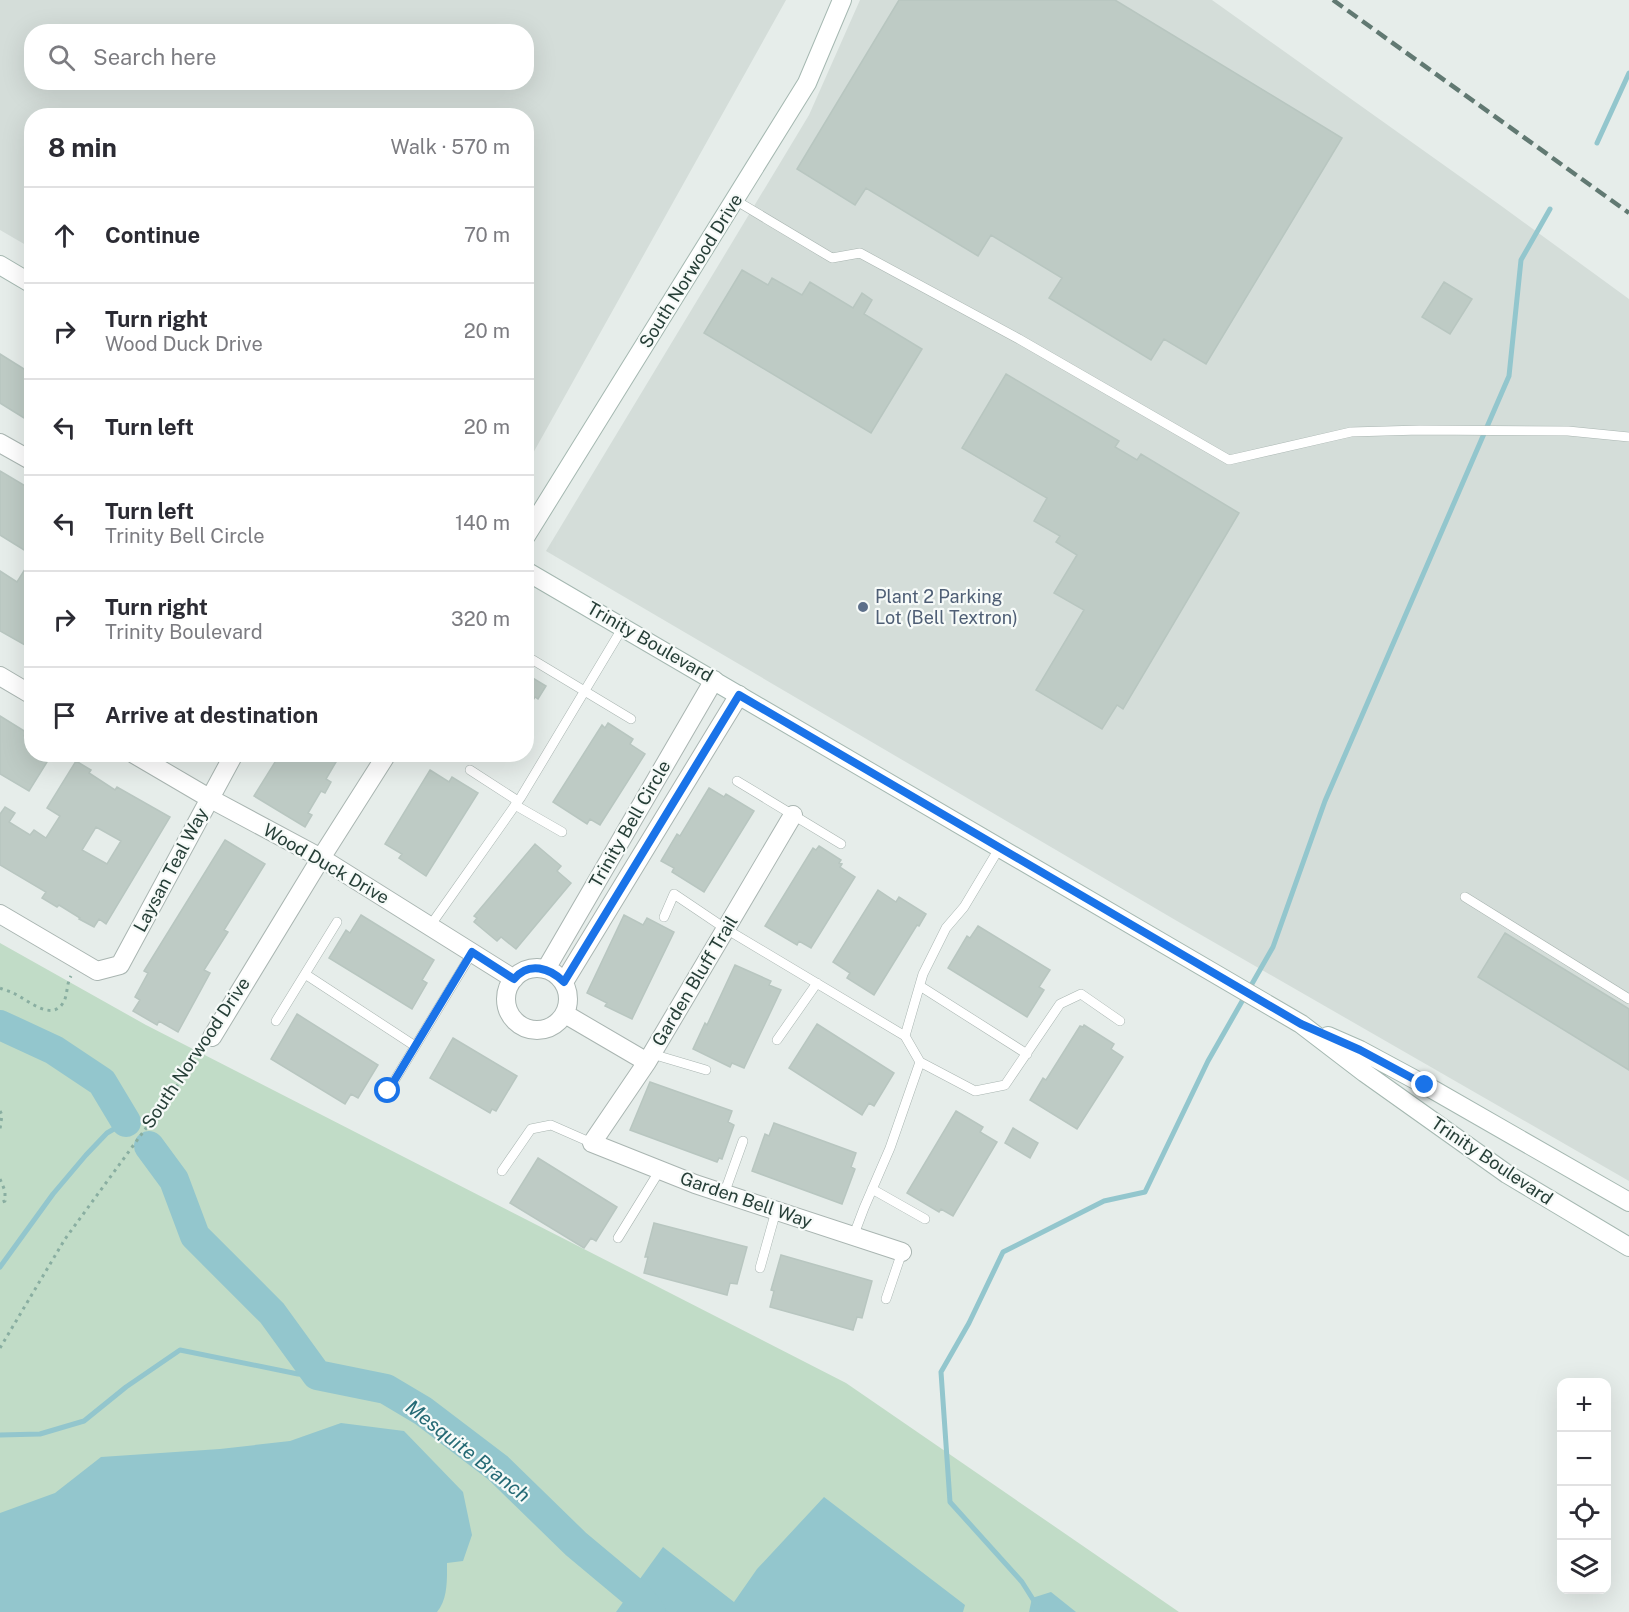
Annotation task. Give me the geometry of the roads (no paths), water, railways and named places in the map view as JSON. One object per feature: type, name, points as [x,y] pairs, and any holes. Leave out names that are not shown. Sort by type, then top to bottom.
[{"type":"street","name":"South Norwood Drive","points":[[534,523],[807,83],[842,0]]},
{"type":"street","points":[[0,266],[24,280]]},
{"type":"street","points":[[0,443],[24,456]]},
{"type":"street","name":"Trinity Boulevard","points":[[534,576],[1301,1024],[1379,1060],[1629,1202]]},
{"type":"street","points":[[0,676],[24,690]]},
{"type":"street","name":"Trinity Bell Circle","points":[[546,969],[714,680]]},
{"type":"street","name":"Trinity Bell Circle","points":[[564,982],[739,695]]},
{"type":"street","name":"Wood Duck Drive","points":[[148,762],[321,858],[514,979]]},
{"type":"street","name":"Laysan Teal Way","points":[[0,914],[97,972],[120,965],[229,762]]},
{"type":"street","name":"South Norwood Drive","points":[[212,1037],[382,762]]},
{"type":"street","name":"Garden Bluff Trail","points":[[592,1143],[650,1058],[793,815]]},
{"type":"street","points":[[529,969],[546,969],[564,982],[568,991],[565,1014],[558,1023],[547,1029],[536,1031],[524,1029],[513,1021],[507,1009],[505,997],[509,984],[518,974],[529,969]]},
{"type":"street","points":[[565,1014],[650,1058]]},
{"type":"street","name":"Trinity Boulevard","points":[[1301,1024],[1365,1073],[1507,1174],[1629,1247]]},
{"type":"street","name":"Garden Bell Way","points":[[592,1143],[724,1194],[902,1252]]},
{"type":"lane","points":[[735,200],[832,258],[860,253],[1020,339],[1229,460],[1351,432],[1568,431],[1629,437]]},
{"type":"lane","points":[[430,926],[516,803],[623,627]]},
{"type":"lane","points":[[534,661],[631,719]]},
{"type":"lane","points":[[470,770],[562,832]]},
{"type":"lane","points":[[736,782],[841,844]]},
{"type":"lane","points":[[905,1036],[923,974],[946,928],[964,907],[1000,847]]},
{"type":"lane","points":[[664,917],[674,894],[726,929],[905,1036],[920,1062],[975,1091],[1005,1085],[1060,1004],[1081,994],[1120,1021]]},
{"type":"lane","points":[[1465,897],[1629,999]]},
{"type":"lane","points":[[276,1021],[337,922]]},
{"type":"lane","points":[[388,1091],[472,952]]},
{"type":"lane","points":[[305,974],[415,1046]]},
{"type":"lane","points":[[777,1040],[817,983]]},
{"type":"lane","points":[[920,986],[1027,1054]]},
{"type":"lane","points":[[650,1058],[706,1070]]},
{"type":"lane","points":[[853,1237],[890,1148],[920,1062]]},
{"type":"lane","points":[[502,1171],[531,1129],[551,1125],[592,1143]]},
{"type":"lane","points":[[724,1194],[743,1141]]},
{"type":"lane","points":[[618,1238],[660,1170]]},
{"type":"lane","points":[[872,1189],[925,1219]]},
{"type":"lane","points":[[760,1268],[776,1211]]},
{"type":"lane","points":[[886,1299],[902,1252]]},
{"type":"water","points":[[341,1423],[404,1431],[463,1492],[472,1535],[463,1561],[447,1563],[445,1595],[437,1612],[0,1612],[0,1513],[55,1493],[101,1457],[220,1449],[290,1441]]},
{"type":"water","points":[[824,1497],[965,1605],[963,1612],[616,1612],[663,1547],[734,1602],[757,1569]]},
{"type":"water","points":[[1051,1592],[1076,1612],[1029,1612],[1032,1598]]},
{"type":"waterway","points":[[1597,143],[1629,73]]},
{"type":"waterway","points":[[1041,1612],[1022,1582],[950,1502],[941,1372],[969,1323],[1003,1252],[1104,1201],[1145,1192],[1208,1061],[1273,947],[1325,801],[1509,376],[1521,260],[1550,209]]},
{"type":"waterway","name":"Mesquite Branch","points":[[0,1025],[54,1050],[102,1082],[126,1122]]},
{"type":"waterway","points":[[0,1267],[53,1194],[86,1155],[107,1133],[126,1122]]},
{"type":"waterway","name":"Mesquite Branch","points":[[149,1146],[174,1180],[195,1236],[272,1313],[317,1375],[386,1389],[423,1411],[498,1468],[576,1544],[637,1595],[651,1612]]},
{"type":"waterway","points":[[0,1435],[40,1434],[84,1421],[126,1387],[180,1350],[298,1374],[317,1375]]},
{"type":"railway","points":[[1333,0],[1629,213]]},
{"type":"place","name":"Plant 2 Parking Lot (Bell Textron)","points":[[863,607]]}]
